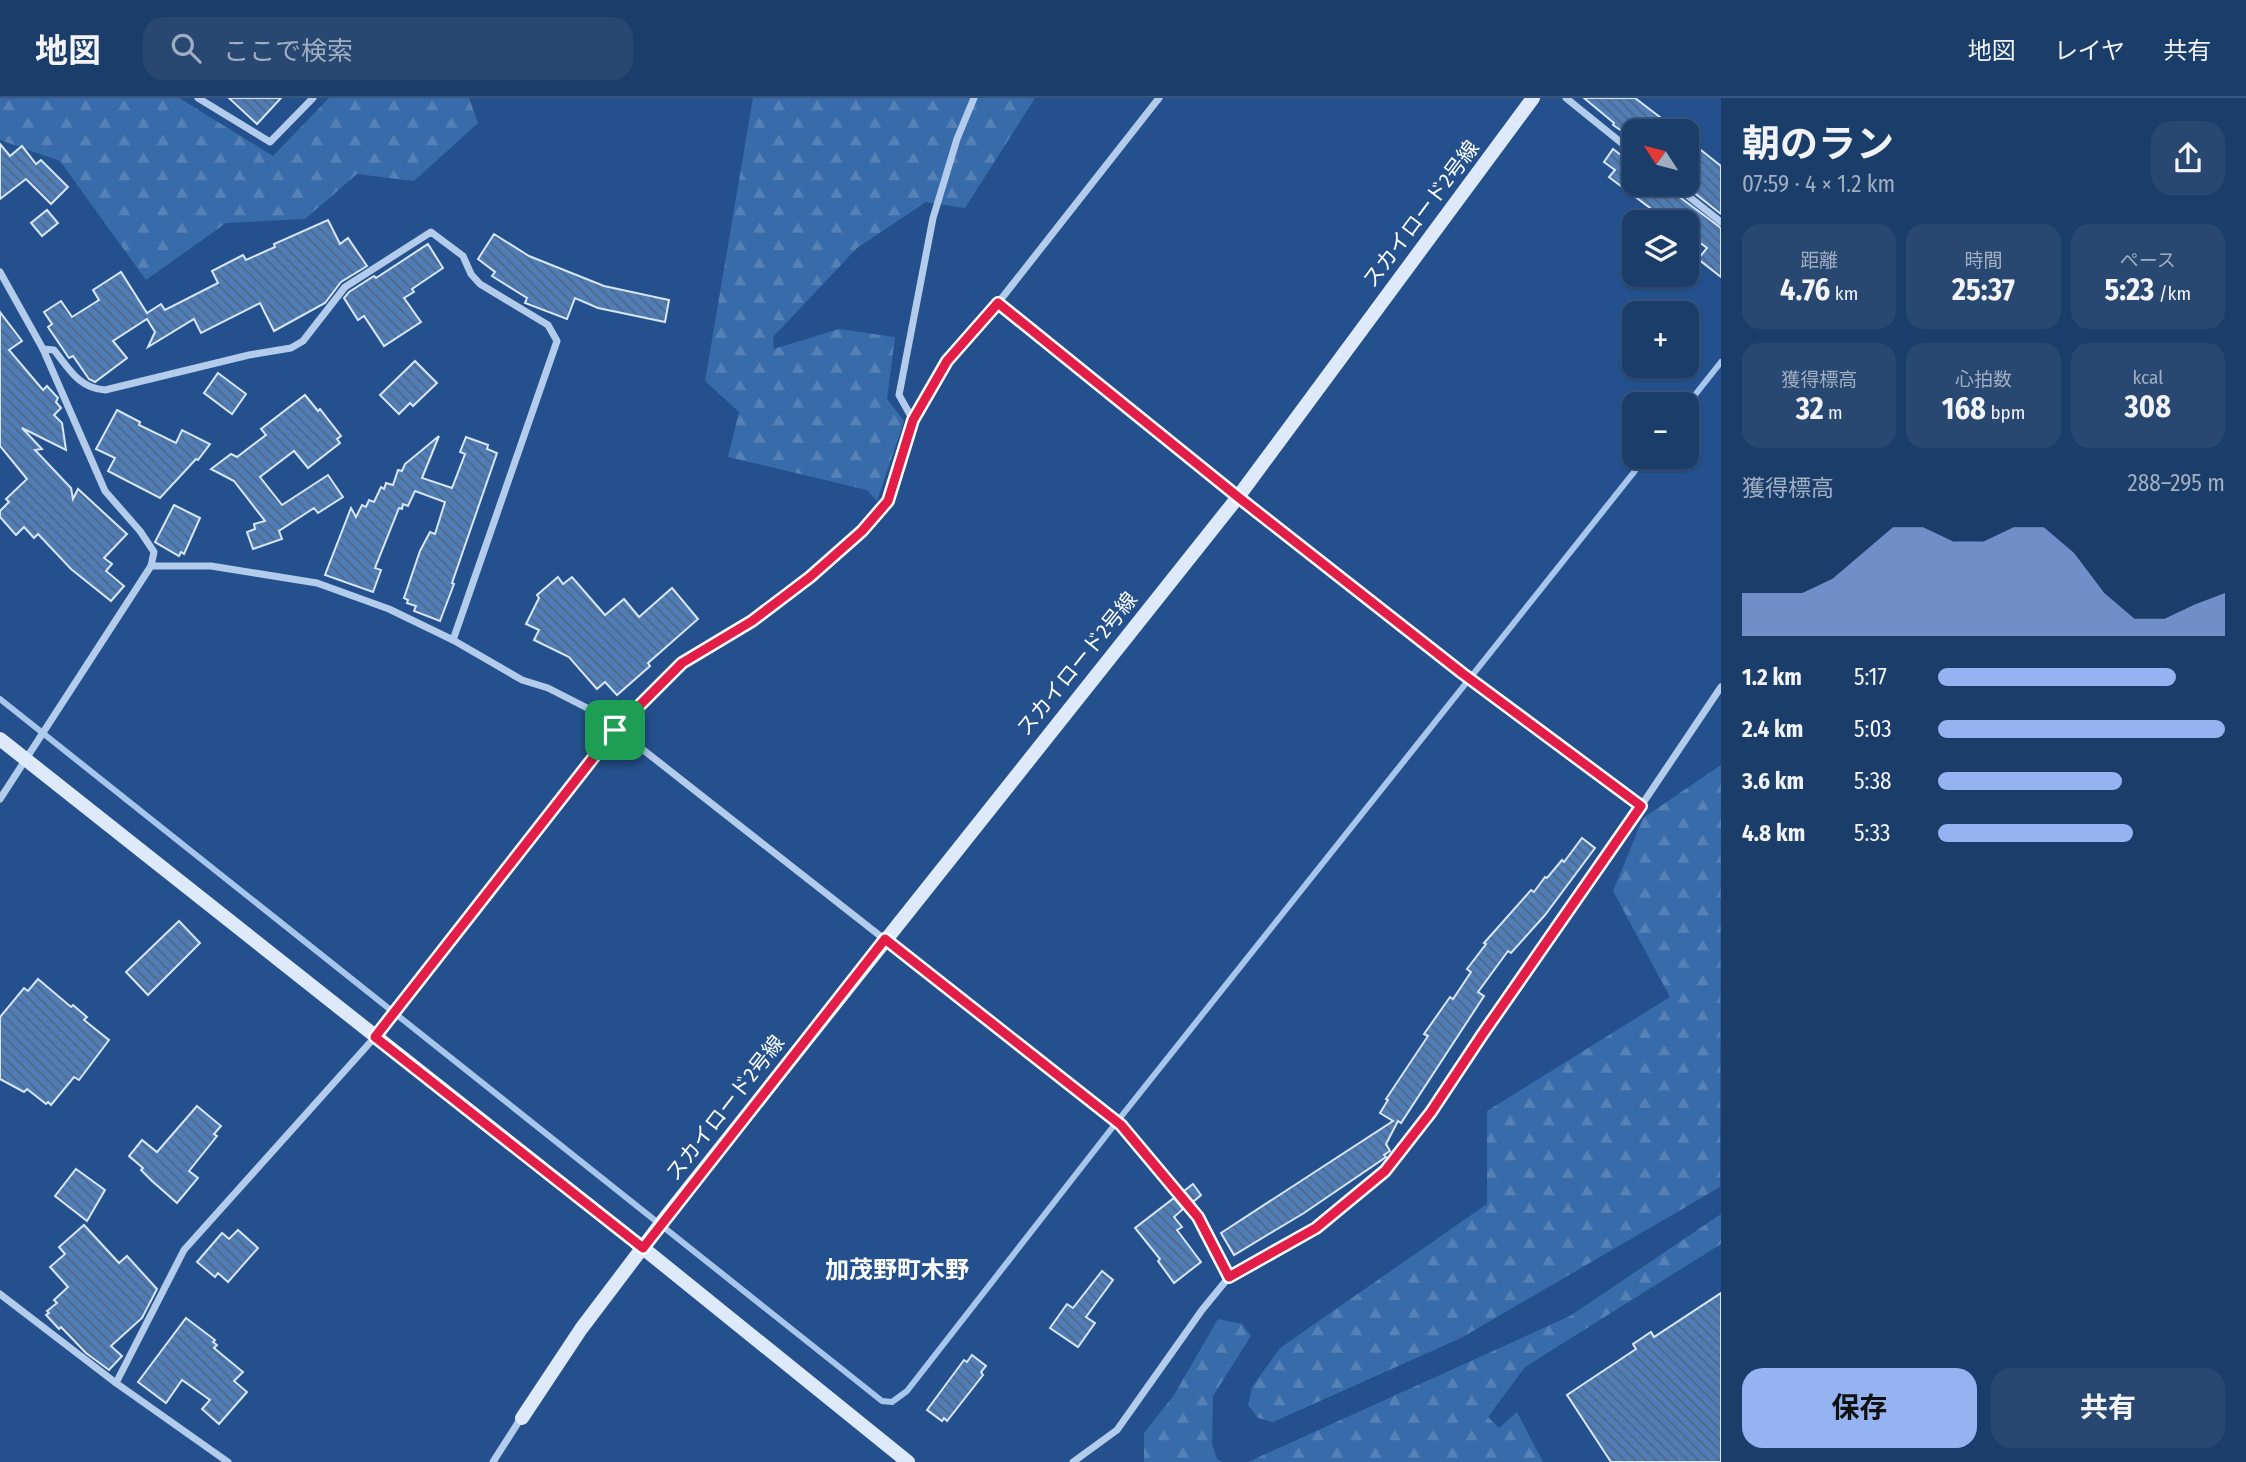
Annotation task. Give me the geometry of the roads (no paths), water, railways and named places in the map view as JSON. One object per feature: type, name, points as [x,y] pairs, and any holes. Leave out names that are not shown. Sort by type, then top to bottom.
[{"type":"street","points":[[198,98],[270,142],[313,98]]},
{"type":"street","points":[[913,420],[900,395],[933,218],[957,139],[974,98]]},
{"type":"street","points":[[116,1383],[184,1250],[375,1037],[615,730],[682,663],[752,621],[810,577],[862,531],[888,501],[913,420],[947,361],[998,303],[1159,98]]},
{"type":"street","name":"スカイロード2号線","points":[[522,1418],[581,1329],[668,1214],[1238,497],[1533,98]]},
{"type":"street","points":[[1566,98],[1622,143]]},
{"type":"street","points":[[1688,196],[1721,222]]},
{"type":"street","points":[[43,349],[54,351],[77,379],[90,389],[105,390],[249,355],[291,348],[303,341],[345,287],[431,232],[463,256],[471,274],[480,284],[548,325],[557,341],[453,640]]},
{"type":"street","points":[[0,272],[43,349],[105,491],[140,531],[154,552],[151,566],[0,799]]},
{"type":"street","points":[[998,303],[1238,497],[1470,679],[1641,806]]},
{"type":"street","points":[[151,566],[211,566],[317,583],[389,609],[453,640],[522,680],[548,688],[595,712],[1118,1122],[1198,1217],[1229,1277]]},
{"type":"street","points":[[1073,1462],[1117,1430],[1202,1310],[1229,1277],[1316,1228],[1385,1171],[1431,1112],[1721,687]]},
{"type":"street","points":[[0,739],[643,1248],[908,1462]]},
{"type":"street","points":[[0,1294],[116,1383],[229,1462]]},
{"type":"street","points":[[494,1462],[522,1418]]},
{"type":"waterway","points":[[1697,392],[1721,362]]},
{"type":"waterway","points":[[0,699],[882,1401],[892,1402],[907,1391],[1112,1128],[1636,469]]},
{"type":"district","name":"加茂野町木野","points":[[897,1270]]}]
